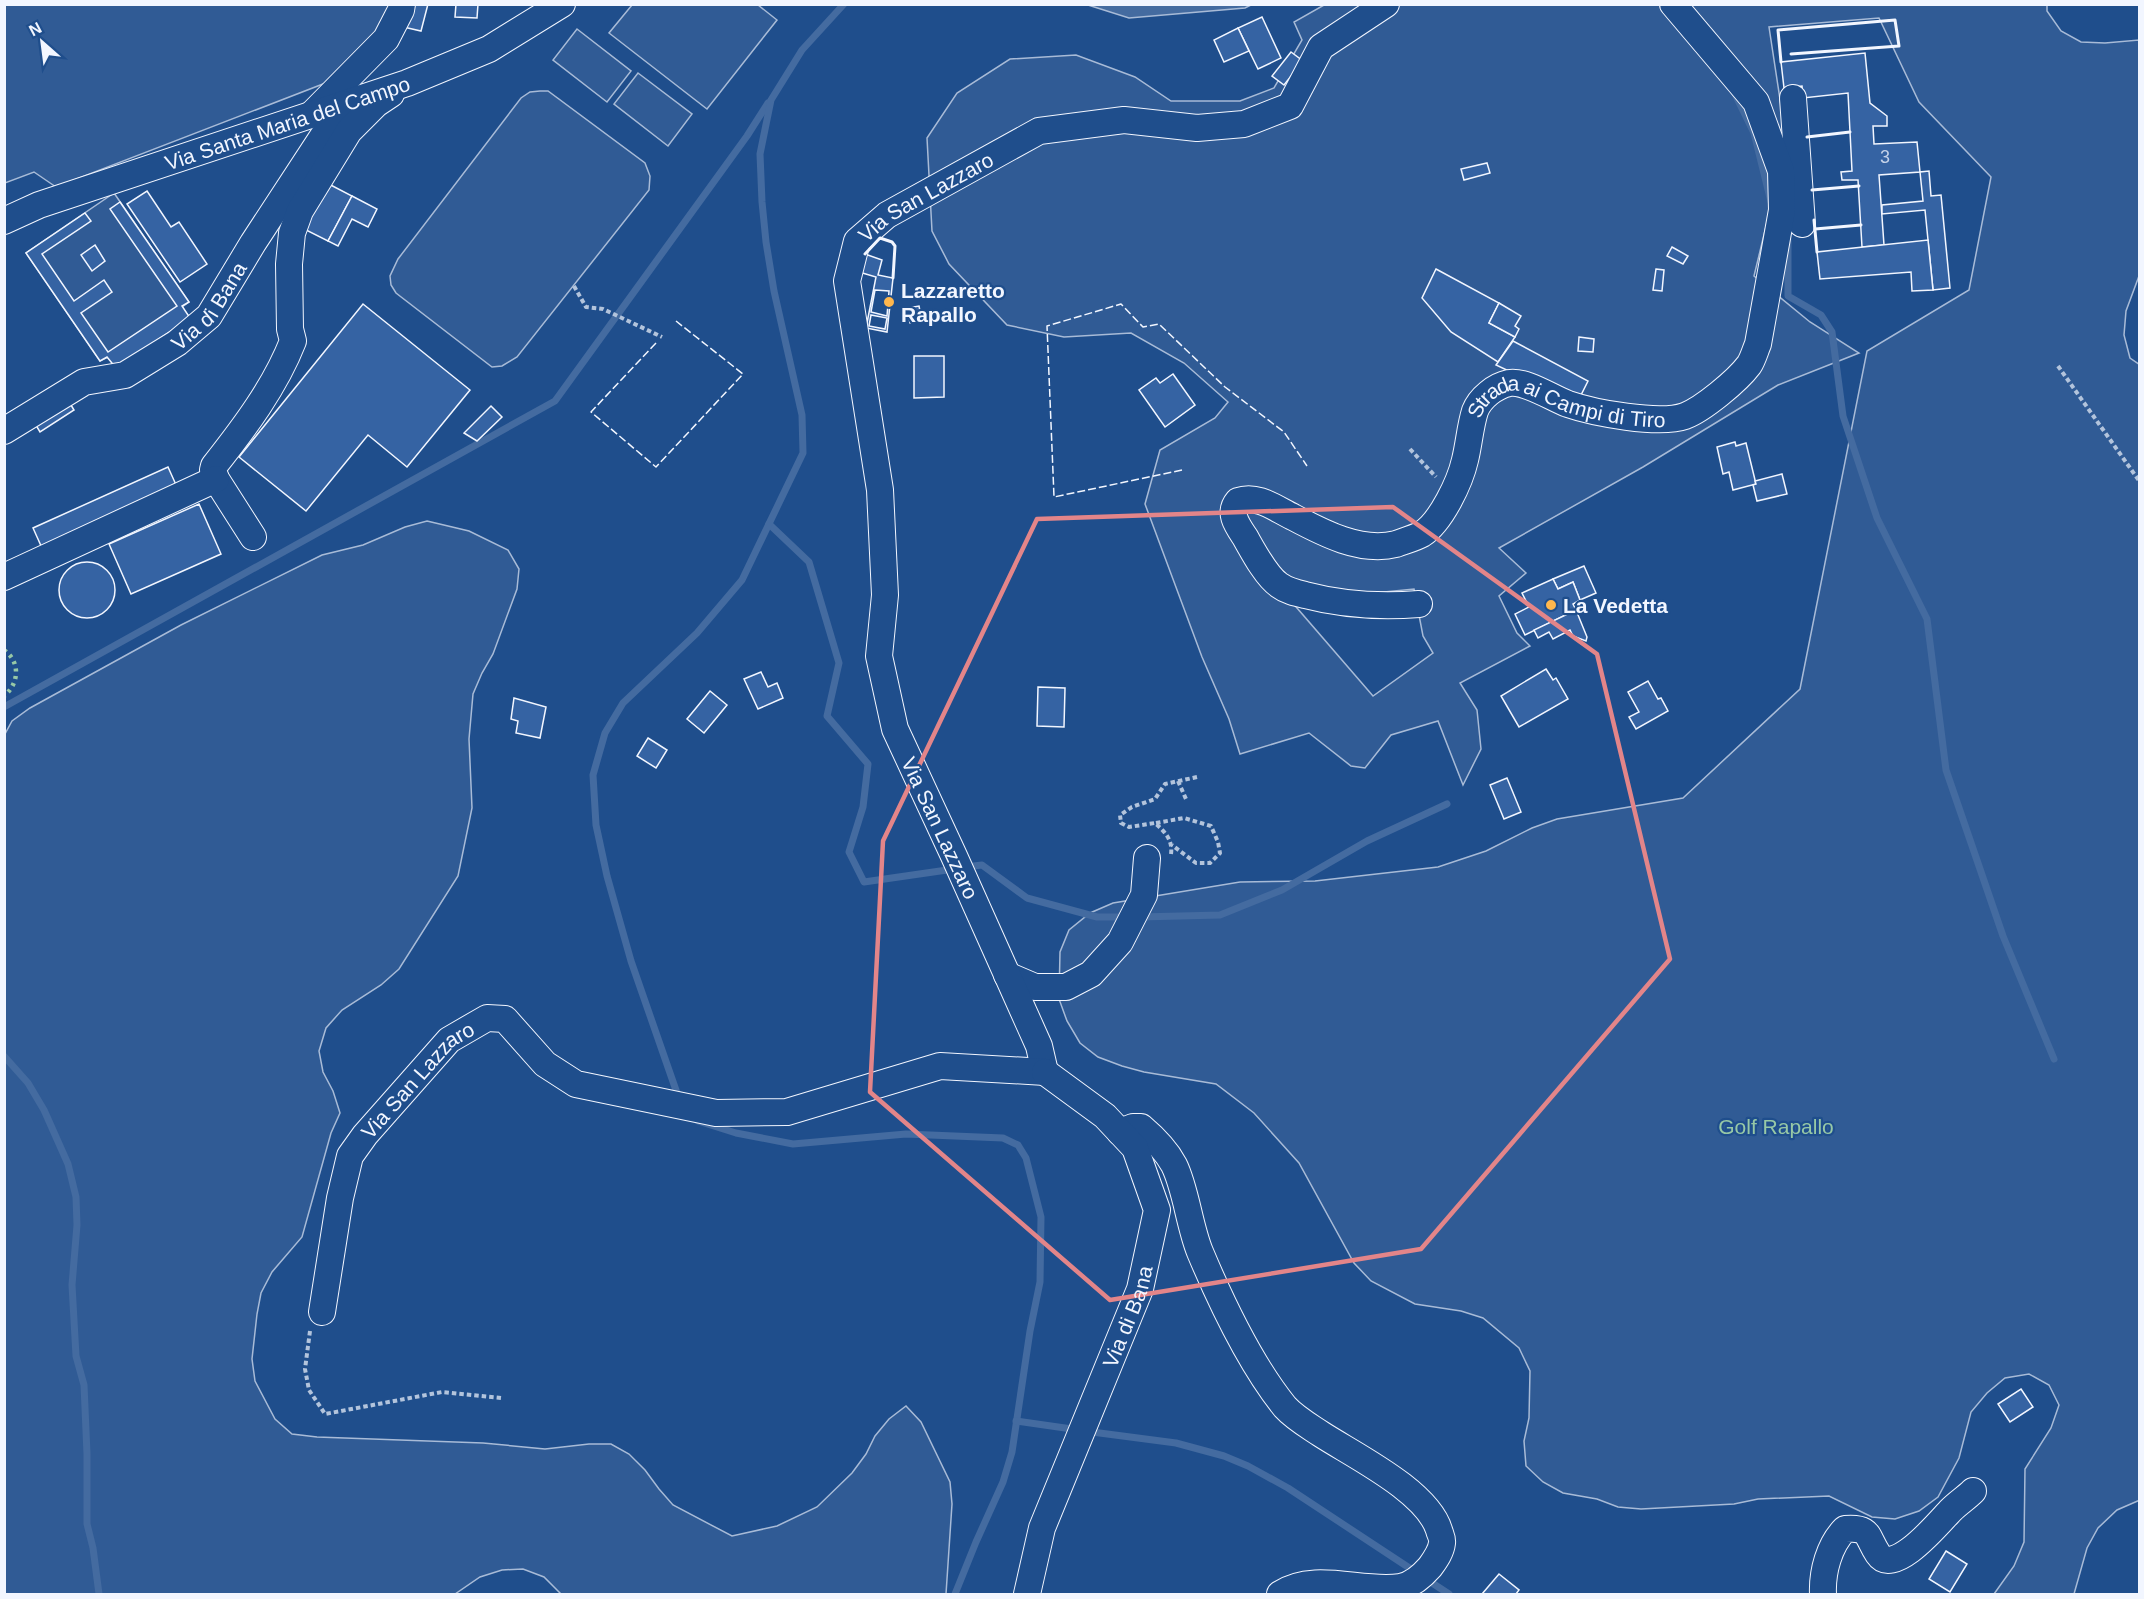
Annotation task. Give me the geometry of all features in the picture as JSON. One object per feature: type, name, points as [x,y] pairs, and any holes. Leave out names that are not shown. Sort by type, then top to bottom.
[{"type":"street","points":[[312,114],[386,39],[402,4]]},
{"type":"street","name":"Via Santa Maria del Campo","points":[[4,220],[39,205],[407,83],[489,49],[562,4]]},
{"type":"street","name":"Via San Lazzaro","points":[[322,1312],[340,1198],[350,1156],[365,1135],[449,1040],[487,1018],[505,1019],[545,1064],[576,1084],[716,1113],[787,1112],[940,1066],[1045,1072],[1039,1046],[1008,975],[895,729],[879,656],[885,595],[880,490],[847,281],[858,241],[887,215],[1040,131],[1124,120],[1197,128],[1244,124],[1290,106],[1320,47],[1386,4]]},
{"type":"street","name":"Strada ai Campi di Tiro","points":[[1419,604],[1384,606],[1332,602],[1290,591],[1278,585],[1239,529],[1232,514],[1233,507],[1238,501],[1254,498],[1309,526],[1369,547],[1395,544],[1423,534],[1438,517],[1452,495],[1464,463],[1475,411],[1489,392],[1512,382],[1528,386],[1569,405],[1627,417],[1662,420],[1685,416],[1719,394],[1749,364],[1758,344],[1782,210],[1781,171],[1756,102],[1673,4]]},
{"type":"street","points":[[253,537],[216,479],[213,470],[267,391],[293,341],[290,329],[289,264],[292,233],[300,212],[349,131],[376,104],[407,83]]},
{"type":"street","points":[[1793,98],[1802,224]]},
{"type":"street","name":"Via di Bana","points":[[4,430],[84,382],[125,375],[177,343],[209,316],[253,243],[345,104]]},
{"type":"street","points":[[4,577],[216,479]]},
{"type":"street","points":[[1008,975],[1035,987],[1066,987],[1091,974],[1120,942],[1144,895],[1159,858]]},
{"type":"street","name":"Via di Bana","points":[[1027,1594],[1042,1528],[1140,1289],[1157,1210],[1135,1148],[1105,1116],[1045,1072]]},
{"type":"street","points":[[1120,1132],[1133,1127],[1142,1127],[1164,1149],[1175,1166],[1200,1251],[1245,1346],[1270,1387],[1287,1409],[1407,1489],[1426,1508],[1437,1525],[1443,1542],[1436,1559],[1422,1576],[1403,1591],[1341,1583],[1308,1585],[1288,1589],[1280,1594]]},
{"type":"street","points":[[1823,1594],[1829,1555],[1839,1534],[1845,1529],[1859,1528],[1865,1532],[1880,1558],[1894,1559],[1925,1539],[1950,1511],[1973,1491]]},
{"type":"path","points":[[574,286],[586,307],[603,309],[662,337]]},
{"type":"path","points":[[2058,366],[2139,482]]},
{"type":"path","points":[[1410,449],[1452,495]]},
{"type":"path","points":[[1155,823],[1166,834],[1172,845],[1196,863],[1210,863],[1220,854],[1211,826],[1184,818],[1129,827],[1121,823],[1120,815],[1132,807],[1155,799],[1165,784],[1197,777]]},
{"type":"path","points":[[1178,781],[1186,799]]},
{"type":"path","points":[[1159,858],[1172,845]]},
{"type":"path","points":[[322,1312],[309,1333],[305,1369],[309,1390],[325,1414],[442,1392],[501,1398]]},
{"type":"highlighted area","points":[[1393,507],[1597,654],[1670,959],[1421,1249],[1110,1300],[870,1092],[883,841],[1037,519]]},
{"type":"shaded area","points":[[1251,4],[1245,8],[1129,18],[1088,5]]},
{"type":"shaded area","name":"Golf Rapallo","points":[[2047,4],[2047,11],[2061,31],[2081,42],[2105,43],[2139,40],[2139,276],[2126,311],[2124,335],[2130,358],[2140,365],[2140,1500],[2117,1510],[2098,1528],[2087,1548],[2074,1594],[1994,1594],[2014,1566],[2024,1542],[2025,1469],[2051,1428],[2059,1405],[2049,1385],[2029,1374],[2005,1378],[1987,1393],[1971,1412],[1959,1458],[1938,1497],[1919,1511],[1895,1519],[1872,1517],[1829,1496],[1758,1499],[1734,1504],[1641,1509],[1618,1507],[1597,1499],[1563,1493],[1543,1482],[1526,1466],[1524,1441],[1529,1418],[1530,1371],[1519,1348],[1483,1318],[1461,1311],[1415,1304],[1371,1281],[1354,1263],[1299,1163],[1254,1113],[1216,1084],[1144,1072],[1098,1057],[1080,1043],[1067,1021],[1059,999],[1060,952],[1069,930],[1090,913],[1113,903],[1240,882],[1315,881],[1438,867],[1486,851],[1532,828],[1557,819],[1683,798],[1800,689],[1867,351],[1969,290],[1991,177],[1919,102],[1879,18],[1769,27],[1794,191],[1769,214],[1754,276],[1810,322],[1859,353],[1778,385],[1643,467],[1499,548],[1526,573],[1499,596],[1517,633],[1530,646],[1460,683],[1477,710],[1481,749],[1463,785],[1438,721],[1391,735],[1365,768],[1351,766],[1309,733],[1240,754],[1229,719],[1202,657],[1145,504],[1160,450],[1215,418],[1228,402],[1184,363],[1131,333],[1064,337],[1007,325],[949,264],[932,231],[927,138],[957,93],[1010,59],[1076,55],[1135,77],[1171,101],[1240,101],[1274,88],[1302,40],[1294,22],[1324,5]],"holes":[[[1414,589],[1423,636],[1433,653],[1373,696],[1291,601]]]},
{"type":"shaded area","points":[[5,5],[392,5],[386,28],[341,77],[56,187],[34,172],[5,183]]},
{"type":"shaded area","points":[[632,5],[758,5],[777,20],[707,109],[609,33]]},
{"type":"shaded area","points":[[577,29],[631,71],[607,102],[553,60]]},
{"type":"shaded area","points":[[638,73],[692,114],[668,146],[614,104]]},
{"type":"shaded area","points":[[548,91],[645,163],[650,176],[649,190],[517,357],[502,366],[492,367],[396,293],[391,285],[390,276],[398,259],[521,98],[530,92]]},
{"type":"shaded area","points":[[114,193],[189,302],[182,307],[190,318],[116,368],[108,357],[100,361],[26,253]]},
{"type":"shaded area","points":[[427,521],[469,531],[508,550],[519,569],[517,589],[493,654],[473,694],[469,739],[472,808],[458,876],[399,969],[381,985],[342,1010],[326,1028],[319,1051],[323,1072],[333,1091],[340,1113],[331,1133],[302,1237],[272,1272],[261,1293],[252,1359],[255,1381],[275,1419],[292,1434],[317,1437],[483,1443],[545,1449],[611,1444],[629,1454],[673,1505],[732,1536],[777,1526],[817,1507],[852,1473],[866,1454],[875,1436],[889,1419],[906,1406],[921,1422],[950,1482],[952,1504],[946,1594],[561,1594],[544,1577],[523,1569],[502,1570],[480,1577],[455,1594],[5,1594],[5,734],[12,721],[30,708],[181,625],[322,555],[363,545],[405,527]]},
{"type":"building","points":[[405,4],[428,4],[421,31],[399,26]]},
{"type":"building","points":[[456,4],[478,4],[477,18],[455,17]]},
{"type":"building","points":[[1262,17],[1281,58],[1258,69],[1238,28]]},
{"type":"building","points":[[1238,28],[1249,51],[1224,62],[1214,40]]},
{"type":"building","points":[[1291,52],[1303,61],[1284,85],[1272,76]]},
{"type":"building","points":[[1865,53],[1870,103],[1887,116],[1887,126],[1873,126],[1874,144],[1917,142],[1920,172],[1879,175],[1884,245],[1862,247],[1858,180],[1842,180],[1841,172],[1852,171],[1848,93],[1803,98],[1802,86],[1784,88],[1781,62]]},
{"type":"building","points":[[1487,163],[1490,173],[1464,180],[1461,169]]},
{"type":"building","points":[[1929,171],[1931,196],[1941,195],[1950,288],[1933,290],[1925,210],[1882,214],[1882,205],[1923,201],[1920,172]]},
{"type":"building","points":[[323,181],[352,196],[328,241],[300,227]]},
{"type":"building","points":[[147,191],[171,227],[179,222],[207,264],[180,282],[127,204]]},
{"type":"building","points":[[352,196],[377,209],[368,227],[352,219],[338,246],[328,241]]},
{"type":"building","points":[[120,202],[189,302],[182,306],[190,318],[116,368],[107,357],[100,361],[26,253],[85,213],[91,221],[42,254],[74,301],[104,280],[112,292],[81,313],[108,352],[177,306],[110,209]]},
{"type":"building","points":[[1928,240],[1933,290],[1912,291],[1911,272],[1820,279],[1817,252]]},
{"type":"building","points":[[95,245],[105,261],[92,271],[81,255]]},
{"type":"building","points":[[1672,247],[1688,256],[1683,264],[1667,256]]},
{"type":"building","name":"Lazzaretto Rapallo","points":[[865,254],[882,260],[878,275],[893,278],[887,332],[866,328],[876,277],[859,272]],"holes":[[[875,290],[889,291],[887,316],[871,312]],[[871,315],[887,318],[885,329],[869,326]]]},
{"type":"building","points":[[1436,269],[1499,303],[1489,323],[1515,337],[1498,362],[1451,332],[1422,298]]},
{"type":"building","points":[[1656,269],[1664,270],[1662,291],[1653,290]]},
{"type":"building","points":[[1499,303],[1521,316],[1515,326],[1519,329],[1515,337],[1489,323]]},
{"type":"building","points":[[363,304],[470,390],[407,467],[368,435],[306,511],[239,457]]},
{"type":"building","points":[[919,306],[922,321],[910,323],[907,308]]},
{"type":"building","points":[[1579,337],[1594,339],[1593,352],[1578,351]]},
{"type":"building","points":[[1513,341],[1588,381],[1577,403],[1496,365]]},
{"type":"building","points":[[914,356],[944,356],[944,397],[914,398]]},
{"type":"building","points":[[1173,374],[1195,405],[1165,427],[1139,390],[1156,378],[1160,383]]},
{"type":"building","points":[[68,400],[74,410],[40,432],[34,422]]},
{"type":"building","points":[[491,406],[502,417],[477,441],[464,433]]},
{"type":"building","points":[[1735,442],[1736,446],[1746,443],[1756,484],[1733,490],[1729,472],[1723,474],[1717,447]]},
{"type":"building","points":[[168,467],[177,487],[42,548],[33,528]]},
{"type":"building","points":[[1782,474],[1787,494],[1757,501],[1753,485],[1756,484],[1755,481]]},
{"type":"building","points":[[199,504],[221,554],[131,594],[109,544]]},
{"type":"building","points":[[82,562],[92,562],[107,570],[113,579],[115,590],[113,601],[107,610],[92,618],[82,618],[71,613],[64,606],[59,595],[59,585],[64,574],[71,567]]},
{"type":"building","points":[[1584,566],[1596,593],[1580,600],[1573,582],[1558,589],[1553,579]]},
{"type":"building","name":"La Vedetta","points":[[1553,579],[1558,589],[1573,582],[1580,600],[1573,604],[1576,610],[1525,635],[1515,614],[1529,607],[1522,593]]},
{"type":"building","points":[[1576,610],[1587,637],[1586,641],[1573,636],[1570,630],[1553,639],[1549,632],[1538,638],[1534,630]]},
{"type":"building","points":[[1546,669],[1553,680],[1556,678],[1568,699],[1519,727],[1501,696]]},
{"type":"building","points":[[761,672],[768,687],[777,683],[783,698],[758,709],[744,679]]},
{"type":"building","points":[[1648,681],[1668,711],[1636,729],[1629,717],[1639,712],[1628,692]]},
{"type":"building","points":[[1038,687],[1065,688],[1064,727],[1037,726]]},
{"type":"building","points":[[710,691],[727,705],[704,733],[687,719]]},
{"type":"building","points":[[514,698],[546,707],[540,738],[516,733],[518,721],[511,719]]},
{"type":"building","points":[[648,738],[667,750],[656,768],[637,756]]},
{"type":"building","points":[[1507,778],[1521,812],[1504,819],[1490,785]]},
{"type":"building","points":[[2021,1389],[2033,1407],[2010,1422],[1998,1404]]},
{"type":"building","points":[[1946,1551],[1967,1564],[1950,1592],[1929,1579]]},
{"type":"building","points":[[1499,1574],[1519,1590],[1516,1594],[1482,1594]]},
{"type":"waterway","points":[[678,1096],[631,961],[607,876],[596,825],[593,775],[605,733],[623,703],[697,633],[742,580],[803,453],[802,415],[774,291],[766,242],[760,154],[771,100],[802,50],[844,4]]},
{"type":"waterway","points":[[1735,94],[1754,133],[1771,202]]},
{"type":"waterway","points":[[4,707],[555,401],[747,136],[768,103]]},
{"type":"waterway","points":[[1788,241],[1788,296],[1821,315],[1832,332],[1843,416],[1877,518],[1927,619],[1946,770],[2003,936],[2054,1059]]},
{"type":"waterway","points":[[769,524],[809,562],[839,663],[827,716],[868,764],[863,807],[849,852],[864,882],[954,869]]},
{"type":"waterway","points":[[1140,917],[1220,915],[1282,890],[1367,841],[1447,804]]},
{"type":"waterway","points":[[965,867],[982,865],[1027,898],[1097,917],[1126,917]]},
{"type":"waterway","points":[[4,1056],[28,1083],[44,1110],[68,1164],[76,1197],[77,1225],[72,1285],[76,1356],[84,1385],[87,1524],[93,1548],[99,1594]]},
{"type":"waterway","points":[[698,1121],[736,1133],[793,1144],[906,1134],[1003,1138],[1018,1145],[1026,1158],[1041,1217],[1040,1282],[1030,1331],[1012,1452],[1003,1482],[955,1594]]},
{"type":"waterway","points":[[1016,1421],[1072,1429]]},
{"type":"waterway","points":[[1092,1432],[1176,1443],[1224,1456],[1248,1466],[1288,1488],[1417,1573]]},
{"type":"waterway","points":[[1426,1579],[1449,1594]]},
{"type":"hedge","points":[[4,650],[13,661],[16,673],[13,685],[4,696]]},
{"type":"fence","points":[[1182,470],[1054,497],[1047,326],[1121,304],[1143,327],[1159,324],[1225,387],[1284,432],[1307,466]]},
{"type":"fence","points":[[656,343],[591,412],[656,467],[743,374],[676,321]]},
{"type":"wall","points":[[1781,62],[1778,30],[1895,20],[1899,46],[1791,54]]},
{"type":"wall","points":[[1807,137],[1850,132]]},
{"type":"wall","points":[[1812,190],[1859,186]]},
{"type":"wall","points":[[1814,220],[1817,252]]},
{"type":"wall","points":[[1815,229],[1861,225]]},
{"type":"wall","points":[[865,254],[880,238],[892,242],[895,246],[893,278]]},
{"type":"place","name":"Lazzaretto Rapallo","points":[[889,302]]},
{"type":"place","name":"La Vedetta","points":[[1551,605]]}]
